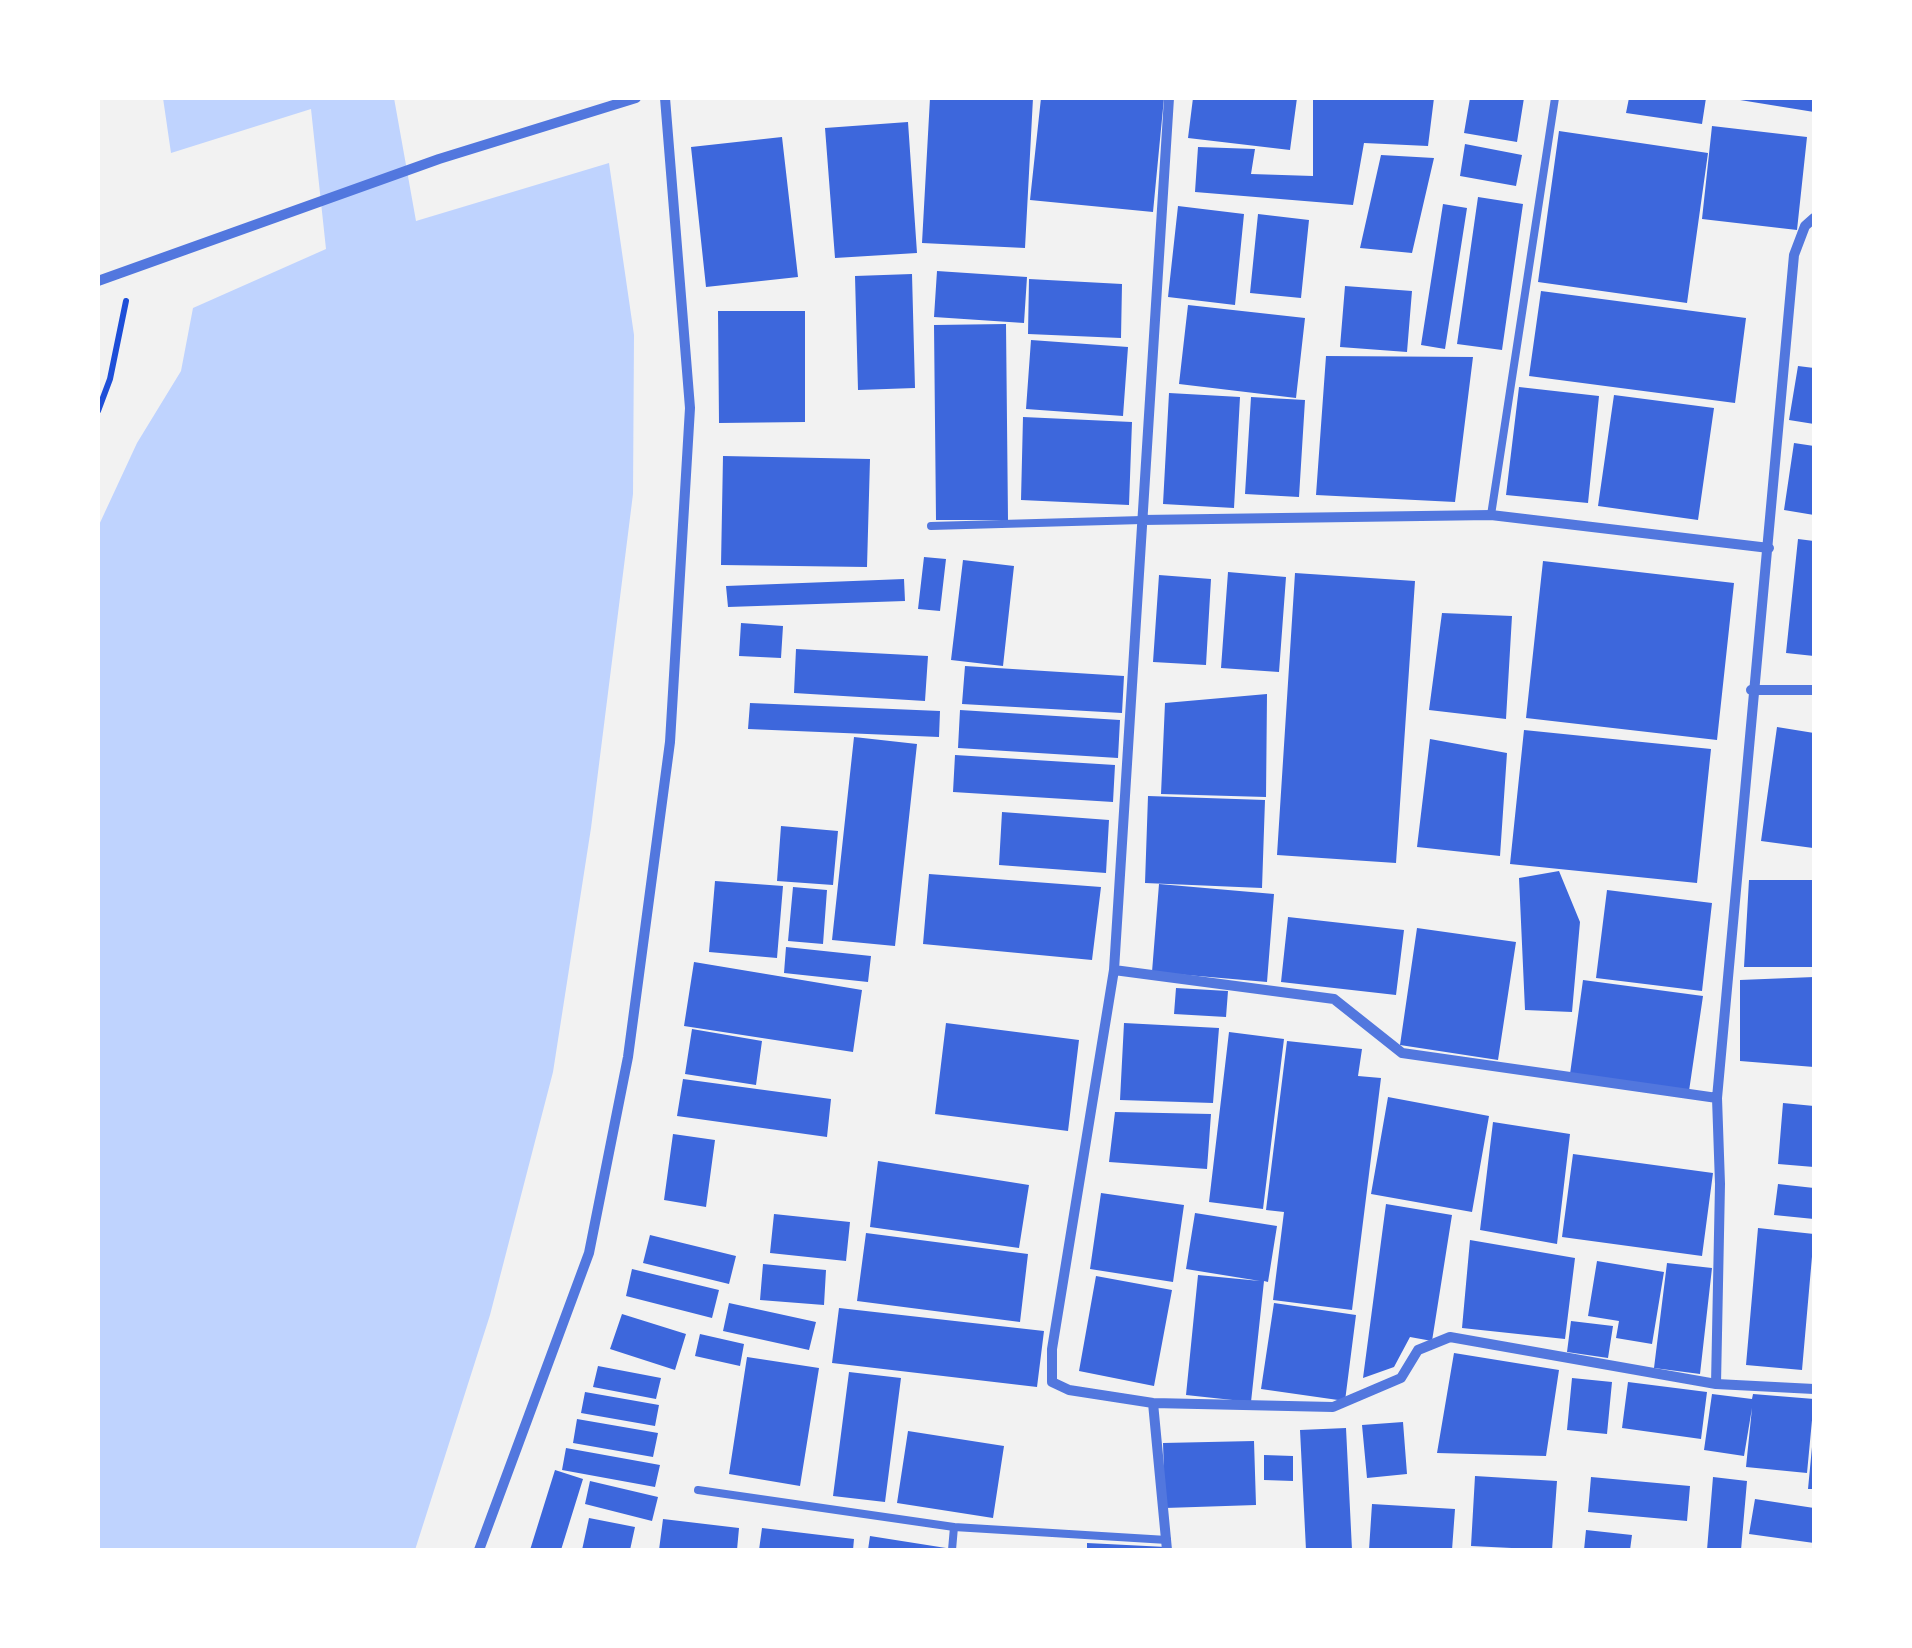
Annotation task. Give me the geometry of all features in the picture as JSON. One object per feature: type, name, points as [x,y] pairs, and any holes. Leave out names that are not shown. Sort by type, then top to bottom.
[{"type":"street","points":[[98,280],[439,159],[636,98]]},
{"type":"street","points":[[479,1550],[588,1253],[628,1058],[670,742],[690,408],[665,98]]},
{"type":"street","points":[[1169,98],[1114,970],[1052,1349],[1052,1382],[1069,1390],[1152,1402],[1333,1407],[1400,1378],[1418,1350],[1450,1337],[1716,1384],[1814,1389]]},
{"type":"street","points":[[1716,1384],[1720,1184],[1717,1098],[1794,254],[1805,226],[1814,218]]},
{"type":"street","points":[[1142,520],[1491,515],[1769,548]]},
{"type":"street","points":[[1752,690],[1814,690]]},
{"type":"street","points":[[1114,970],[1334,999],[1402,1054],[1717,1098]]},
{"type":"street","points":[[1152,1402],[1167,1546]]},
{"type":"lane","points":[[1491,515],[1554,98]]},
{"type":"lane","points":[[931,526],[1142,520]]},
{"type":"lane","points":[[698,1490],[954,1527],[1167,1546]]},
{"type":"lane","points":[[952,1550],[954,1527]]},
{"type":"path","points":[[98,411],[110,379],[128,288]]},
{"type":"water","points":[[163,98],[394,98],[416,221],[609,163],[634,335],[633,494],[591,828],[553,1072],[490,1315],[415,1550],[98,1550],[98,527],[137,443],[181,371],[193,308],[326,249],[311,109],[171,153]]},
{"type":"building","points":[[930,98],[1033,98],[1025,248],[922,243]]},
{"type":"building","points":[[1041,98],[1164,98],[1153,212],[1030,200]]},
{"type":"building","points":[[1193,98],[1297,98],[1290,150],[1188,138]]},
{"type":"building","points":[[1313,98],[1434,98],[1428,146],[1364,143],[1353,205],[1195,192],[1198,147],[1255,149],[1251,174],[1313,176]]},
{"type":"building","points":[[1470,98],[1524,98],[1517,142],[1464,133]]},
{"type":"building","points":[[1629,98],[1706,98],[1702,124],[1626,113]]},
{"type":"building","points":[[1814,98],[1814,112],[1740,100]]},
{"type":"building","points":[[908,122],[917,253],[835,258],[825,128]]},
{"type":"building","points":[[1712,126],[1807,137],[1797,230],[1702,219]]},
{"type":"building","points":[[1559,131],[1708,153],[1687,303],[1538,282]]},
{"type":"building","points":[[782,137],[798,277],[706,287],[691,147]]},
{"type":"building","points":[[1465,144],[1522,155],[1516,186],[1460,176]]},
{"type":"building","points":[[1381,155],[1434,158],[1412,253],[1360,248]]},
{"type":"building","points":[[1478,197],[1523,204],[1502,350],[1457,344]]},
{"type":"building","points":[[1443,204],[1467,208],[1445,349],[1421,345]]},
{"type":"building","points":[[1178,206],[1244,214],[1235,305],[1168,297]]},
{"type":"building","points":[[1258,214],[1309,220],[1301,298],[1250,293]]},
{"type":"building","points":[[937,271],[1027,277],[1024,323],[934,317]]},
{"type":"building","points":[[912,274],[915,388],[858,390],[855,276]]},
{"type":"building","points":[[1029,279],[1122,284],[1121,338],[1028,334]]},
{"type":"building","points":[[1345,286],[1412,291],[1407,352],[1340,347]]},
{"type":"building","points":[[1541,291],[1746,318],[1735,403],[1529,376]]},
{"type":"building","points":[[1188,305],[1305,318],[1296,398],[1179,384]]},
{"type":"building","points":[[718,311],[805,311],[805,422],[719,423]]},
{"type":"building","points":[[1006,324],[1008,520],[936,520],[934,325]]},
{"type":"building","points":[[1031,340],[1128,347],[1123,416],[1026,409]]},
{"type":"building","points":[[1326,356],[1473,357],[1455,502],[1316,495]]},
{"type":"building","points":[[1798,366],[1814,368],[1814,424],[1789,420]]},
{"type":"building","points":[[1519,387],[1599,396],[1588,503],[1506,495]]},
{"type":"building","points":[[1169,393],[1240,397],[1234,508],[1163,504]]},
{"type":"building","points":[[1614,395],[1714,408],[1698,520],[1598,506]]},
{"type":"building","points":[[1251,397],[1305,400],[1299,497],[1245,494]]},
{"type":"building","points":[[1023,417],[1132,422],[1129,505],[1021,500]]},
{"type":"building","points":[[1794,443],[1814,446],[1814,515],[1784,510]]},
{"type":"building","points":[[723,456],[870,459],[867,567],[721,565]]},
{"type":"building","points":[[1798,539],[1814,541],[1814,656],[1786,653]]},
{"type":"building","points":[[924,557],[946,559],[940,611],[918,609]]},
{"type":"building","points":[[963,560],[1014,566],[1003,666],[951,660]]},
{"type":"building","points":[[1543,561],[1734,583],[1717,740],[1526,718]]},
{"type":"building","points":[[1228,572],[1286,577],[1279,672],[1221,668]]},
{"type":"building","points":[[1295,573],[1415,581],[1396,863],[1277,855]]},
{"type":"building","points":[[1159,575],[1211,579],[1206,665],[1153,662]]},
{"type":"building","points":[[904,579],[905,601],[728,607],[726,586]]},
{"type":"building","points":[[1442,613],[1512,616],[1506,719],[1429,710]]},
{"type":"building","points":[[741,623],[783,626],[781,658],[739,656]]},
{"type":"building","points":[[796,649],[928,656],[925,701],[794,693]]},
{"type":"building","points":[[965,666],[1124,676],[1122,713],[962,704]]},
{"type":"building","points":[[1267,694],[1266,797],[1161,794],[1165,703]]},
{"type":"building","points":[[750,703],[940,711],[939,737],[748,729]]},
{"type":"building","points":[[960,710],[1120,720],[1118,758],[958,748]]},
{"type":"building","points":[[1777,727],[1814,733],[1813,848],[1761,841]]},
{"type":"building","points":[[1524,730],[1711,749],[1697,883],[1510,864]]},
{"type":"building","points":[[854,737],[917,744],[895,946],[832,940]]},
{"type":"building","points":[[1430,739],[1507,753],[1500,856],[1417,847]]},
{"type":"building","points":[[955,755],[1115,765],[1113,802],[953,792]]},
{"type":"building","points":[[1148,796],[1265,800],[1262,888],[1145,883]]},
{"type":"building","points":[[1002,812],[1109,820],[1106,873],[999,865]]},
{"type":"building","points":[[781,826],[838,831],[833,885],[777,881]]},
{"type":"building","points":[[1559,871],[1580,922],[1572,1012],[1525,1010],[1519,878]]},
{"type":"building","points":[[929,874],[1101,887],[1092,960],[923,944]]},
{"type":"building","points":[[1749,880],[1814,880],[1814,967],[1744,967]]},
{"type":"building","points":[[715,881],[783,886],[777,958],[709,952]]},
{"type":"building","points":[[1159,884],[1274,894],[1267,982],[1152,972]]},
{"type":"building","points":[[793,887],[827,890],[823,944],[788,941]]},
{"type":"building","points":[[1607,890],[1712,903],[1702,991],[1596,978]]},
{"type":"building","points":[[1288,917],[1404,930],[1396,995],[1281,982]]},
{"type":"building","points":[[1417,928],[1516,942],[1498,1060],[1400,1045]]},
{"type":"building","points":[[786,947],[871,956],[868,982],[784,973]]},
{"type":"building","points":[[694,962],[862,990],[853,1052],[684,1026]]},
{"type":"building","points":[[1814,977],[1814,1067],[1740,1061],[1740,980]]},
{"type":"building","points":[[1583,980],[1703,996],[1689,1091],[1570,1074]]},
{"type":"building","points":[[1176,988],[1228,991],[1226,1017],[1174,1014]]},
{"type":"building","points":[[946,1023],[1079,1040],[1068,1131],[935,1114]]},
{"type":"building","points":[[1124,1023],[1219,1028],[1213,1103],[1120,1100]]},
{"type":"building","points":[[692,1029],[762,1041],[756,1085],[685,1074]]},
{"type":"building","points":[[1229,1032],[1284,1039],[1263,1209],[1209,1202]]},
{"type":"building","points":[[1287,1041],[1362,1049],[1358,1076],[1381,1078],[1352,1310],[1273,1300],[1284,1212],[1266,1210]]},
{"type":"building","points":[[683,1079],[831,1099],[827,1137],[677,1116]]},
{"type":"building","points":[[1388,1097],[1489,1116],[1472,1212],[1371,1194]]},
{"type":"building","points":[[1783,1103],[1814,1106],[1814,1167],[1778,1164]]},
{"type":"building","points":[[1115,1112],[1211,1114],[1207,1169],[1109,1162]]},
{"type":"building","points":[[1493,1122],[1570,1134],[1557,1244],[1480,1230]]},
{"type":"building","points":[[673,1134],[715,1140],[706,1207],[664,1200]]},
{"type":"building","points":[[1573,1154],[1713,1173],[1702,1256],[1562,1237]]},
{"type":"building","points":[[878,1161],[1029,1185],[1019,1248],[870,1227]]},
{"type":"building","points":[[1778,1184],[1814,1188],[1814,1219],[1774,1215]]},
{"type":"building","points":[[1101,1193],[1184,1205],[1173,1282],[1090,1269]]},
{"type":"building","points":[[1386,1204],[1452,1215],[1432,1341],[1410,1337],[1394,1367],[1363,1378]]},
{"type":"building","points":[[1195,1213],[1277,1226],[1268,1282],[1264,1281],[1251,1402],[1186,1395],[1198,1275],[1260,1281],[1186,1269]]},
{"type":"building","points":[[774,1214],[850,1222],[846,1261],[770,1253]]},
{"type":"building","points":[[1758,1228],[1814,1234],[1802,1370],[1746,1365]]},
{"type":"building","points":[[866,1233],[1028,1254],[1020,1322],[857,1301]]},
{"type":"building","points":[[650,1235],[736,1256],[729,1284],[643,1263]]},
{"type":"building","points":[[1470,1240],[1575,1258],[1565,1339],[1462,1328]]},
{"type":"building","points":[[1597,1261],[1664,1272],[1652,1344],[1616,1338],[1619,1321],[1588,1316]]},
{"type":"building","points":[[1667,1263],[1712,1268],[1700,1374],[1654,1368]]},
{"type":"building","points":[[763,1264],[826,1270],[824,1305],[760,1300]]},
{"type":"building","points":[[632,1269],[719,1290],[712,1318],[626,1296]]},
{"type":"building","points":[[1096,1276],[1172,1290],[1154,1386],[1079,1371]]},
{"type":"building","points":[[729,1303],[816,1322],[809,1350],[723,1331]]},
{"type":"building","points":[[1274,1303],[1356,1315],[1345,1401],[1261,1389]]},
{"type":"building","points":[[839,1308],[1044,1331],[1037,1387],[832,1363]]},
{"type":"building","points":[[622,1314],[686,1334],[675,1370],[610,1349]]},
{"type":"building","points":[[1571,1321],[1613,1326],[1608,1358],[1567,1352]]},
{"type":"building","points":[[700,1334],[744,1344],[740,1366],[695,1356]]},
{"type":"building","points":[[1454,1353],[1559,1370],[1546,1456],[1437,1453]]},
{"type":"building","points":[[747,1357],[819,1368],[800,1486],[729,1474]]},
{"type":"building","points":[[598,1366],[661,1378],[656,1399],[593,1387]]},
{"type":"building","points":[[849,1372],[901,1378],[885,1502],[833,1496]]},
{"type":"building","points":[[1572,1378],[1612,1382],[1607,1434],[1567,1430]]},
{"type":"building","points":[[1628,1382],[1707,1392],[1701,1439],[1622,1428]]},
{"type":"building","points":[[585,1392],[659,1405],[655,1426],[581,1413]]},
{"type":"building","points":[[1712,1394],[1752,1399],[1753,1394],[1814,1399],[1807,1473],[1746,1467],[1752,1408],[1744,1456],[1704,1450]]},
{"type":"building","points":[[577,1419],[658,1433],[653,1457],[573,1443]]},
{"type":"building","points":[[1403,1422],[1407,1474],[1367,1478],[1362,1425]]},
{"type":"building","points":[[1346,1428],[1352,1550],[1306,1550],[1300,1430]]},
{"type":"building","points":[[908,1431],[1004,1446],[993,1518],[897,1503]]},
{"type":"building","points":[[1254,1441],[1256,1505],[1165,1508],[1163,1443]]},
{"type":"building","points":[[1812,1447],[1814,1489],[1808,1489]]},
{"type":"building","points":[[566,1448],[660,1465],[655,1487],[562,1470]]},
{"type":"building","points":[[1264,1455],[1293,1456],[1293,1481],[1264,1480]]},
{"type":"building","points":[[555,1470],[583,1479],[561,1550],[530,1550]]},
{"type":"building","points":[[1475,1476],[1557,1481],[1552,1550],[1471,1546]]},
{"type":"building","points":[[1591,1477],[1690,1486],[1687,1521],[1588,1512]]},
{"type":"building","points":[[1713,1477],[1747,1481],[1741,1550],[1707,1550]]},
{"type":"building","points":[[590,1481],[658,1497],[652,1521],[585,1504]]},
{"type":"building","points":[[1755,1499],[1814,1508],[1814,1543],[1749,1534]]},
{"type":"building","points":[[1372,1504],[1455,1509],[1452,1550],[1369,1550]]},
{"type":"building","points":[[589,1518],[635,1527],[630,1550],[582,1550]]},
{"type":"building","points":[[663,1519],[739,1528],[737,1550],[659,1550]]},
{"type":"building","points":[[762,1528],[854,1539],[853,1550],[759,1550]]},
{"type":"building","points":[[1586,1530],[1632,1535],[1630,1550],[1584,1550]]},
{"type":"building","points":[[870,1536],[946,1548],[946,1550],[868,1550]]},
{"type":"building","points":[[1087,1543],[1166,1547],[1166,1550],[1087,1550]]}]
